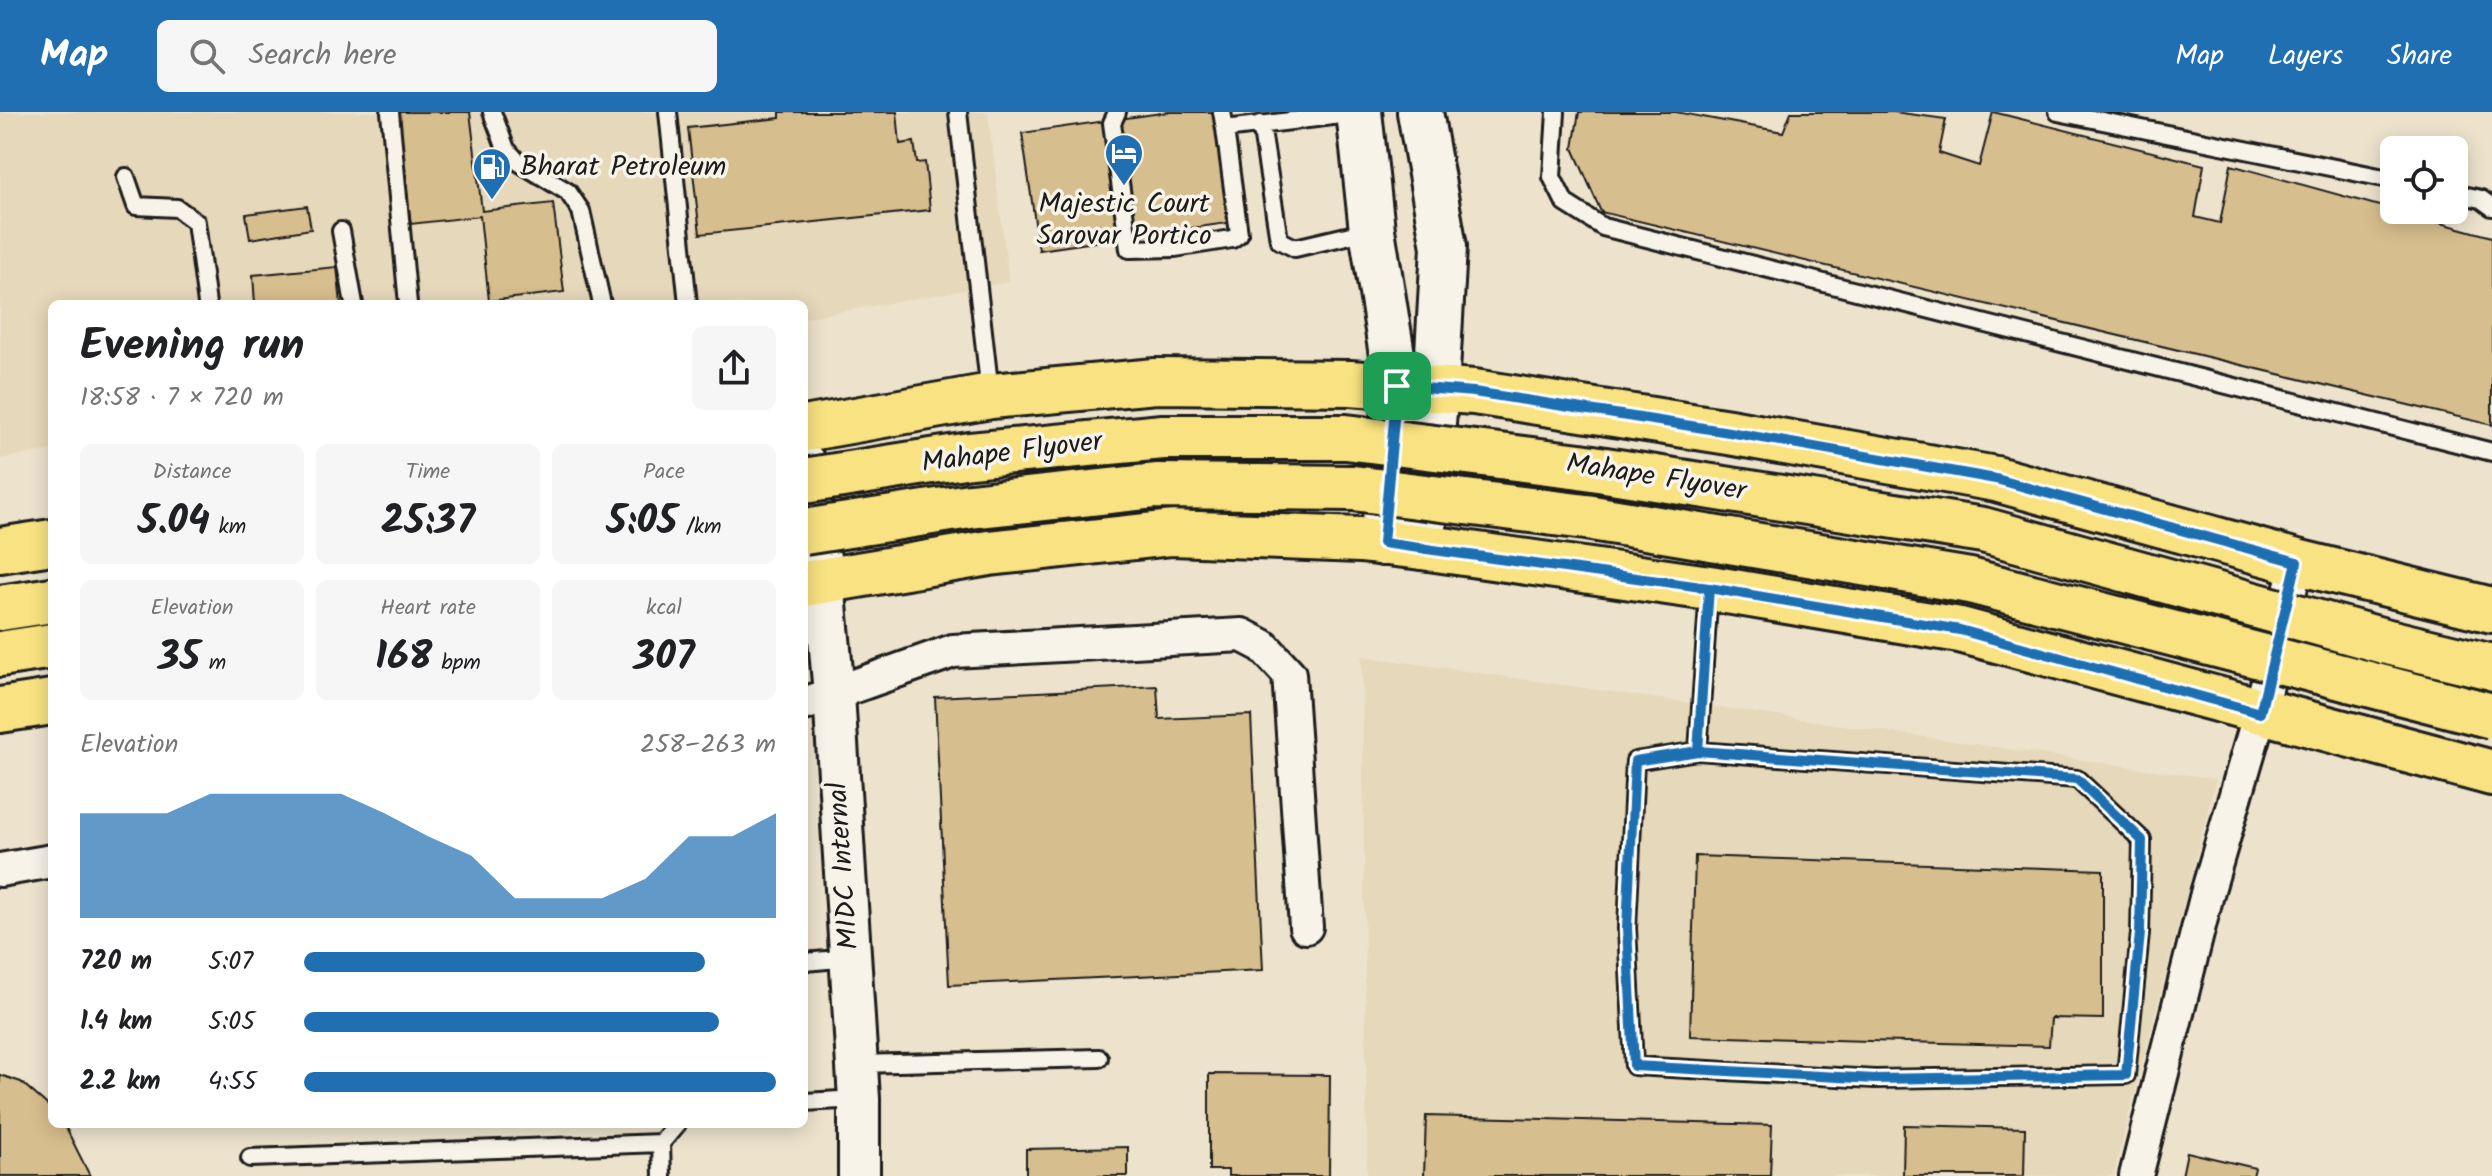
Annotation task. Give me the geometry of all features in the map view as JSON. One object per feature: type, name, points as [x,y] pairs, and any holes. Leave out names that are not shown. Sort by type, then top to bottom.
[{"type":"main road","points":[[1403,545],[1417,387],[1444,247],[1420,112]]},
{"type":"main road","points":[[1359,113],[1372,230],[1417,387]]},
{"type":"main road","points":[[808,428],[991,396],[1156,381],[1417,387],[1729,432],[1996,479],[2297,562],[2492,610]]},
{"type":"main road","name":"Mahape Flyover","points":[[808,480],[970,455],[1163,437],[1346,437],[1580,466],[1983,530],[2384,641],[2492,667]]},
{"type":"main road","name":"Mahape Flyover","points":[[808,531],[970,506],[1156,486],[1353,488],[1586,517],[1970,581],[2492,716]]},
{"type":"main road","points":[[814,583],[989,553],[1172,533],[1403,545],[1709,588],[1960,630],[2492,773]]},
{"type":"main road","points":[[0,550],[48,543]]},
{"type":"main road","points":[[0,608],[48,601]]},
{"type":"main road","points":[[0,654],[48,647]]},
{"type":"main road","points":[[0,710],[48,703]]},
{"type":"street","name":"MIDC Internal","points":[[808,510],[819,699],[850,958],[858,1081],[859,1176]]},
{"type":"street","points":[[2136,1176],[2208,890],[2260,713],[2297,562]]},
{"type":"street","points":[[819,699],[953,651],[1242,635],[1263,646],[1289,674],[1306,927]]},
{"type":"street","points":[[0,870],[48,862]]},
{"type":"lane","points":[[390,112],[408,300]]},
{"type":"lane","points":[[492,112],[506,149],[517,161],[568,192],[581,211],[601,300]]},
{"type":"lane","points":[[668,112],[688,300]]},
{"type":"lane","points":[[958,112],[991,396]]},
{"type":"lane","points":[[1117,112],[1112,123],[1129,249],[1175,248],[1232,239],[1239,234],[1222,112]]},
{"type":"lane","points":[[1556,112],[1552,177],[1565,203],[1603,227],[2492,452]]},
{"type":"lane","points":[[2058,112],[2380,177]]},
{"type":"lane","points":[[1225,129],[1359,113]]},
{"type":"lane","points":[[1261,124],[1279,240],[1295,248],[1372,230]]},
{"type":"lane","points":[[126,177],[136,206],[177,208],[196,222],[206,300]]},
{"type":"lane","points":[[2468,196],[2481,199],[2492,207]]},
{"type":"lane","points":[[341,231],[353,300]]},
{"type":"lane","points":[[1698,751],[1709,588]]},
{"type":"lane","points":[[1698,751],[2077,779],[2142,840],[2140,933],[2126,1075],[1875,1079],[1634,1066],[1627,928],[1635,761],[1698,751]]},
{"type":"lane","points":[[808,962],[850,958]]},
{"type":"lane","points":[[808,1100],[858,1081],[1099,1058]]},
{"type":"lane","points":[[662,1176],[661,1143],[674,1128]]},
{"type":"lane","points":[[250,1158],[661,1143]]},
{"type":"shaded area","points":[[0,112],[988,112],[1009,282],[808,317],[808,300],[48,300],[48,451],[0,459]]},
{"type":"shaded area","points":[[1362,656],[2216,779],[2113,1176],[1367,1176]]},
{"type":"building","points":[[397,112],[470,112],[482,211],[553,203],[564,292],[489,300],[480,216],[411,224]]},
{"type":"building","points":[[780,112],[897,112],[900,144],[914,142],[917,163],[925,162],[930,210],[700,234],[688,128],[780,118]]},
{"type":"building","points":[[1168,112],[1225,112],[1241,221],[1039,250],[1022,133]]},
{"type":"building","points":[[1579,112],[1676,112],[1783,132],[1791,112],[1894,112],[1946,119],[1939,153],[1979,166],[1993,112],[2204,165],[2195,217],[2220,223],[2231,165],[2380,206],[2380,224],[2445,224],[2492,237],[2492,425],[1601,212],[1573,148]]},
{"type":"building","points":[[307,206],[311,229],[250,239],[246,214]]},
{"type":"building","points":[[337,267],[341,300],[255,300],[253,275]]},
{"type":"building","points":[[1157,686],[1159,719],[1251,715],[1263,970],[949,985],[935,697]]},
{"type":"building","points":[[1695,856],[2103,870],[2103,1019],[2051,1018],[2049,1046],[1690,1036]]},
{"type":"building","points":[[1209,1074],[1330,1075],[1329,1176],[1228,1176],[1228,1170],[1209,1170]]},
{"type":"building","points":[[0,1075],[21,1082],[48,1106],[48,1128],[66,1128],[90,1176],[0,1176]]},
{"type":"building","points":[[1426,1116],[1772,1125],[1770,1176],[1424,1176]]},
{"type":"building","points":[[1904,1125],[2025,1128],[2024,1176],[1903,1176]]},
{"type":"building","points":[[1128,1147],[1128,1176],[1026,1176],[1026,1149]]},
{"type":"building","points":[[2187,1152],[2255,1168],[2253,1176],[2182,1176]]},
{"type":"place","name":"Majestic Court Sarovar Portico","points":[[1124,187]]},
{"type":"place","name":"Bharat Petroleum","points":[[492,201]]},
{"type":"route","points":[[1397,386],[1383,543],[1709,588],[1698,751],[2077,779],[2142,840],[2140,933],[2126,1075],[1875,1079],[1634,1066],[1627,928],[1635,761],[1698,751],[1704,669],[1709,588],[1960,630],[2260,713],[2297,562],[1996,479],[1729,432],[1474,392],[1397,386]]}]
